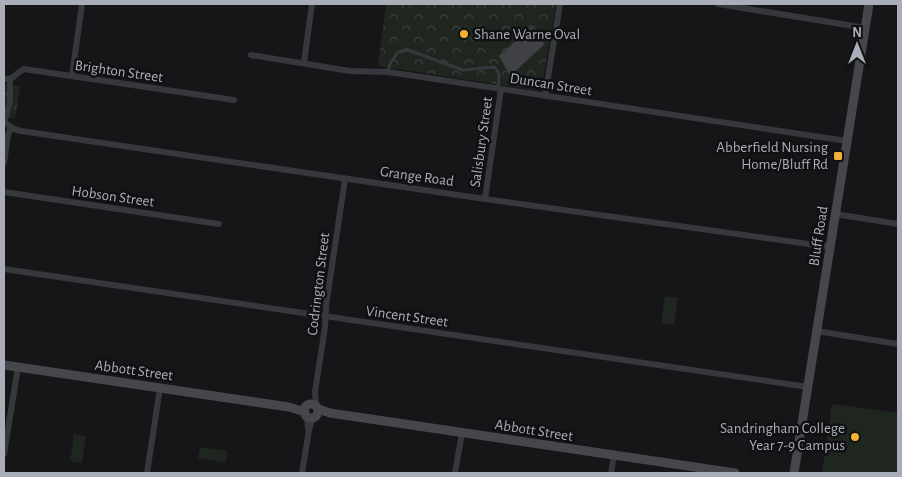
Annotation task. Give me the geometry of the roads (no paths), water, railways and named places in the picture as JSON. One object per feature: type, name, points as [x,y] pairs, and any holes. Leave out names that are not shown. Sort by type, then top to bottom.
[{"type":"street","points":[[72,76],[82,4]]},
{"type":"street","points":[[304,63],[312,4]]},
{"type":"street","points":[[545,96],[560,4]]},
{"type":"street","points":[[718,4],[866,28]]},
{"type":"street","name":"Bluff Road","points":[[794,473],[869,4]]},
{"type":"street","name":"Duncan Street","points":[[251,55],[350,71],[388,72],[500,88],[847,141]]},
{"type":"street","name":"Brighton Street","points":[[7,79],[24,69],[234,100]]},
{"type":"street","points":[[4,122],[10,102],[7,79]]},
{"type":"street","name":"Salisbury Street","points":[[485,199],[500,88]]},
{"type":"street","name":"Grange Road","points":[[4,122],[17,130],[345,179],[830,247]]},
{"type":"street","points":[[4,163],[11,127]]},
{"type":"street","name":"Codrington Street","points":[[302,473],[325,328],[327,297],[345,179]]},
{"type":"street","name":"Hobson Street","points":[[4,192],[219,224]]},
{"type":"street","points":[[836,214],[898,224]]},
{"type":"street","name":"Vincent Street","points":[[4,269],[808,387]]},
{"type":"street","points":[[816,331],[898,344]]},
{"type":"street","name":"Abbott Street","points":[[4,365],[735,473]]},
{"type":"street","points":[[4,454],[18,367]]},
{"type":"street","points":[[147,473],[160,388]]},
{"type":"street","points":[[455,473],[462,433]]},
{"type":"street","points":[[611,473],[614,456]]},
{"type":"lane","points":[[388,72],[390,64],[398,52],[408,50],[463,70],[494,67],[498,70],[500,88]]},
{"type":"place","name":"Shane Warne Oval","points":[[464,34]]},
{"type":"place","name":"Abberfield Nursing Home/Bluff Rd","points":[[838,156]]},
{"type":"place","name":"Sandringham College Year 7-9 Campus","points":[[855,437]]}]
